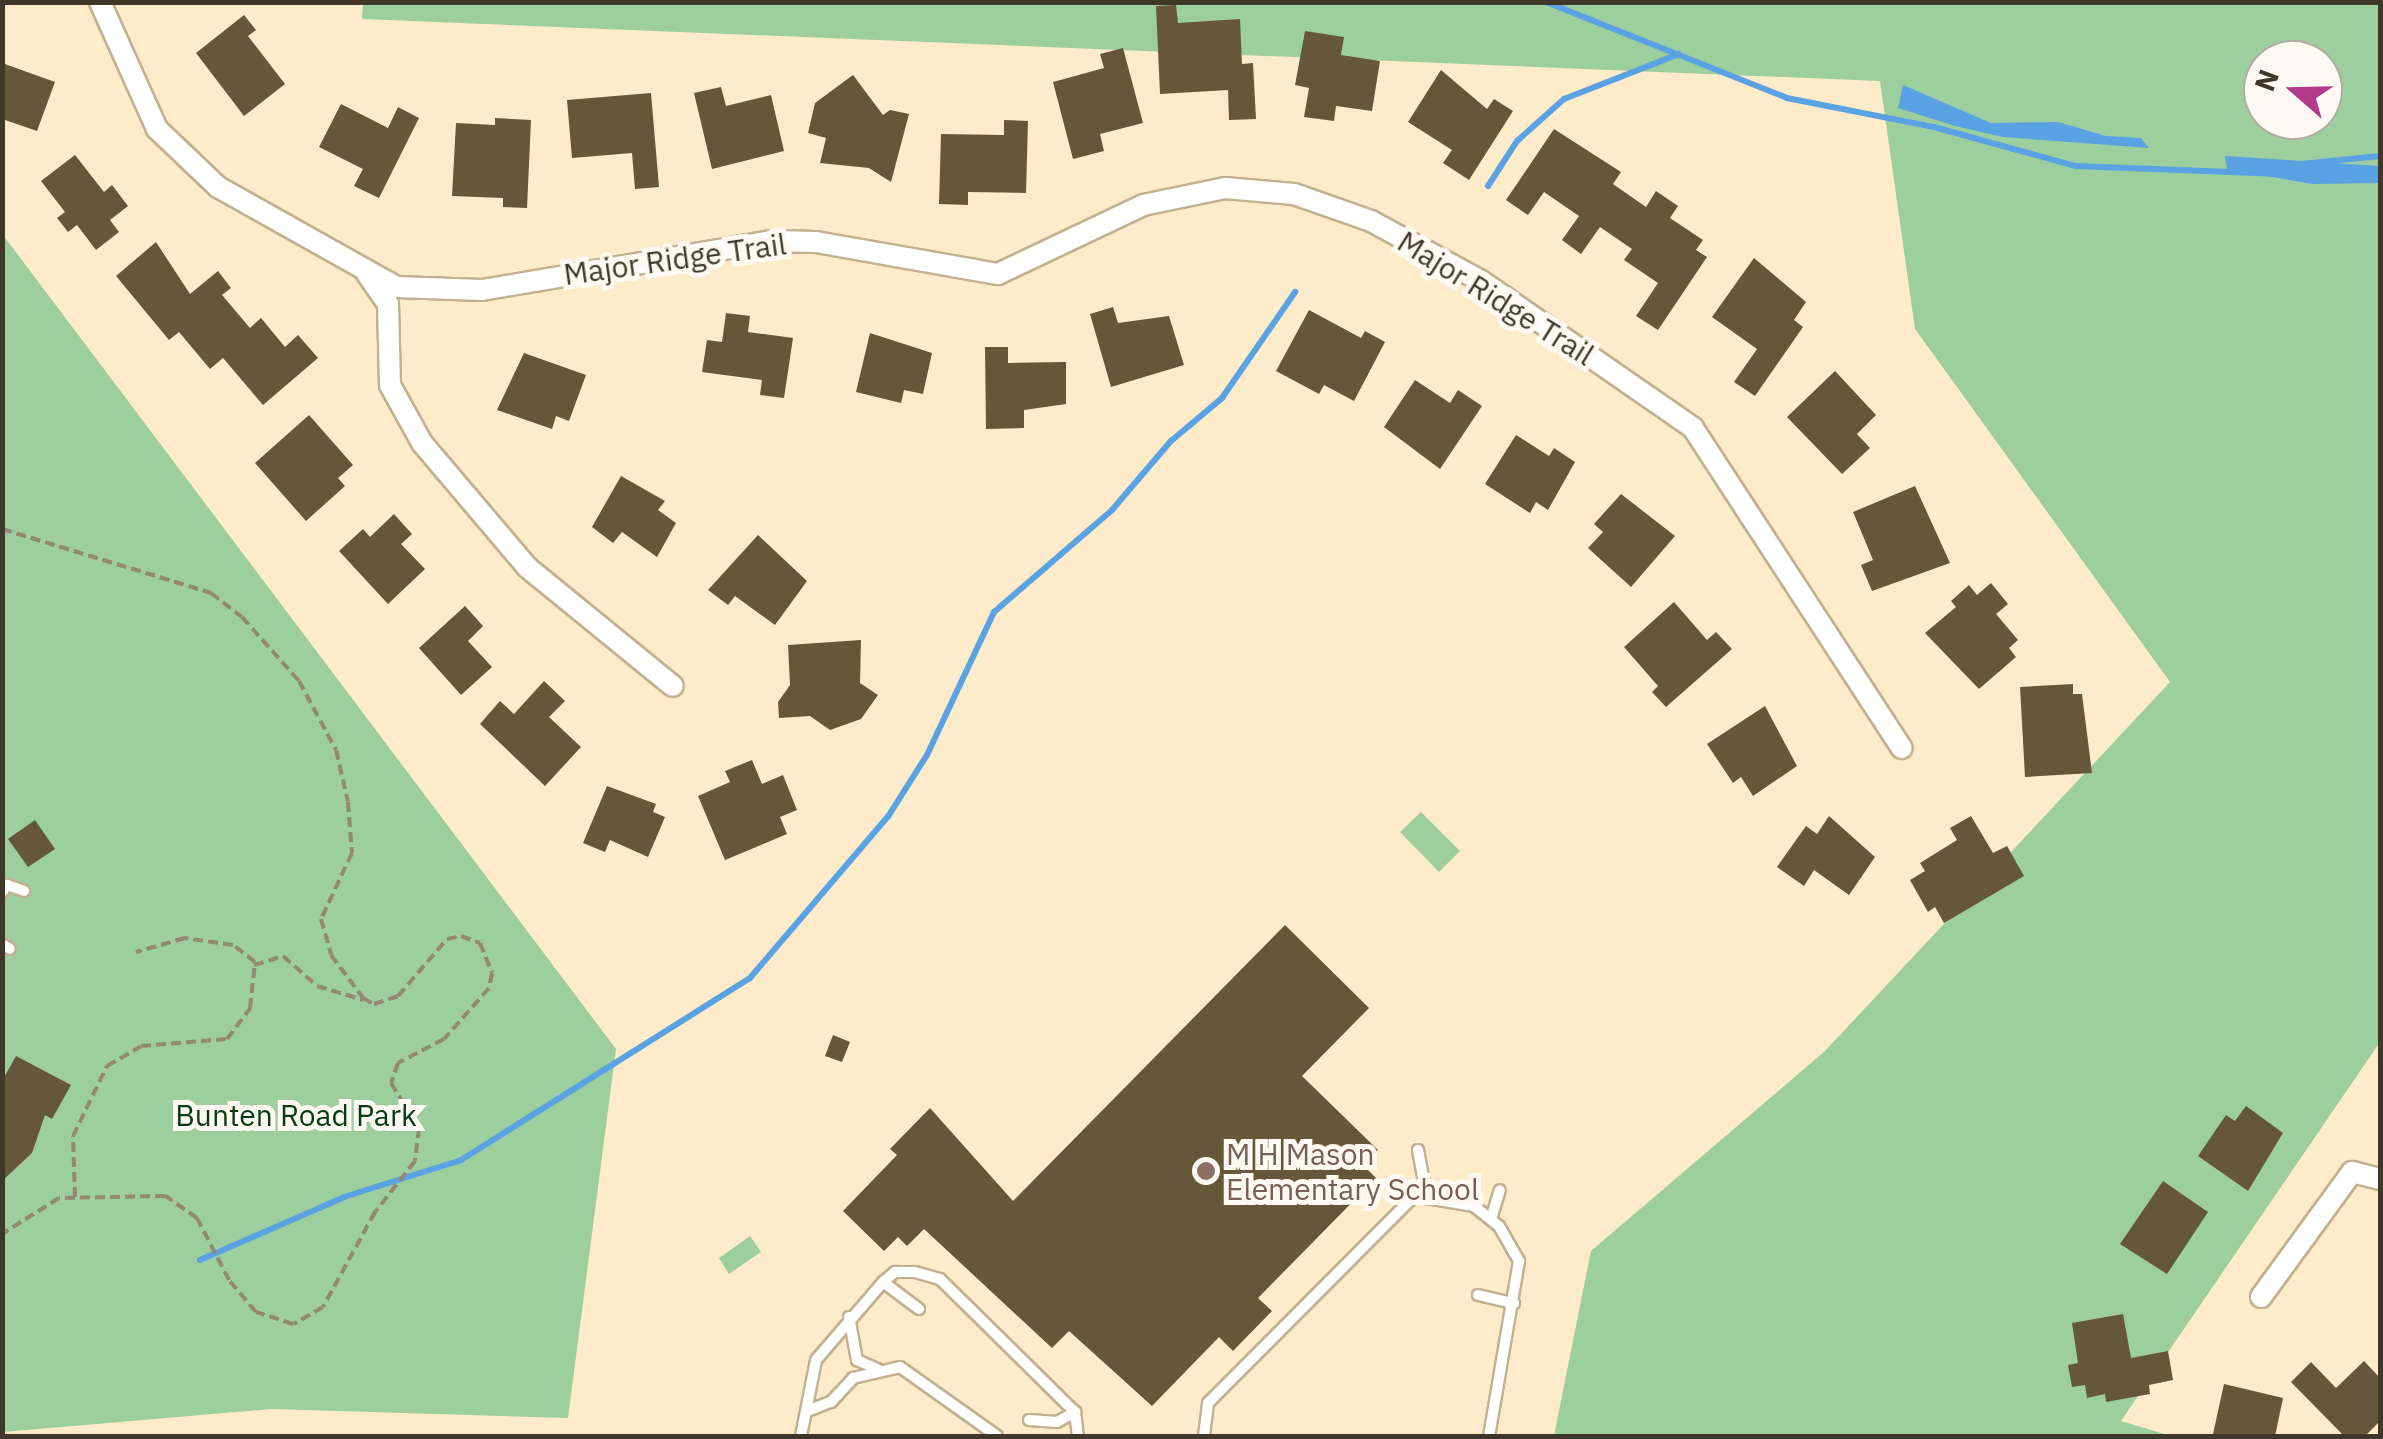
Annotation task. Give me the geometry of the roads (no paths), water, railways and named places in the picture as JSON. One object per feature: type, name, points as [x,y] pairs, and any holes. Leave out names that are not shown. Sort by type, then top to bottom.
[{"type":"street","name":"Major Ridge Trail","points":[[100,2],[157,129],[218,187],[396,287],[482,290],[588,268],[801,242],[998,274],[1143,205],[1225,188],[1294,194],[1421,246],[1693,428],[1902,748]]},
{"type":"street","points":[[360,264],[388,304],[390,384],[422,443],[527,567],[673,686]]},
{"type":"street","points":[[2261,1297],[2352,1172],[2380,1179]]},
{"type":"lane","points":[[4,886],[24,891]]},
{"type":"lane","points":[[1418,1150],[1428,1198]]},
{"type":"lane","points":[[1490,1220],[1500,1190]]},
{"type":"lane","points":[[1204,1436],[1208,1403],[1414,1196],[1474,1206],[1490,1220],[1519,1261],[1489,1436]]},
{"type":"lane","points":[[801,1436],[816,1360],[849,1316],[894,1272],[940,1280],[1075,1412],[1078,1436]]},
{"type":"lane","points":[[883,1282],[919,1309]]},
{"type":"lane","points":[[1478,1295],[1514,1302]]},
{"type":"lane","points":[[849,1316],[857,1360],[877,1368],[900,1367],[919,1376],[997,1436]]},
{"type":"lane","points":[[808,1411],[877,1368]]},
{"type":"lane","points":[[1029,1420],[1057,1422],[1075,1412]]},
{"type":"water","points":[[1903,85],[1991,123],[2058,122],[2106,136],[2141,138],[2149,148],[2003,137],[1955,126],[1898,108]]},
{"type":"water","points":[[2225,156],[2380,166],[2380,183],[2312,184],[2227,169]]},
{"type":"waterway","points":[[178,2],[198,2]]},
{"type":"waterway","points":[[1546,2],[1787,98],[1934,127],[2076,166],[2282,174]]},
{"type":"waterway","points":[[1488,186],[1517,141],[1564,99],[1679,54]]},
{"type":"waterway","points":[[2302,164],[2380,156]]},
{"type":"waterway","points":[[200,1260],[344,1197],[461,1160],[750,978],[889,815],[927,755],[994,612],[1112,510],[1171,441],[1222,398],[1295,292]]},
{"type":"place","name":"M H Mason Elementary School","points":[[1206,1171]]},
{"type":"park label","name":"Bunten Road Park","points":[[296,1115]]}]
